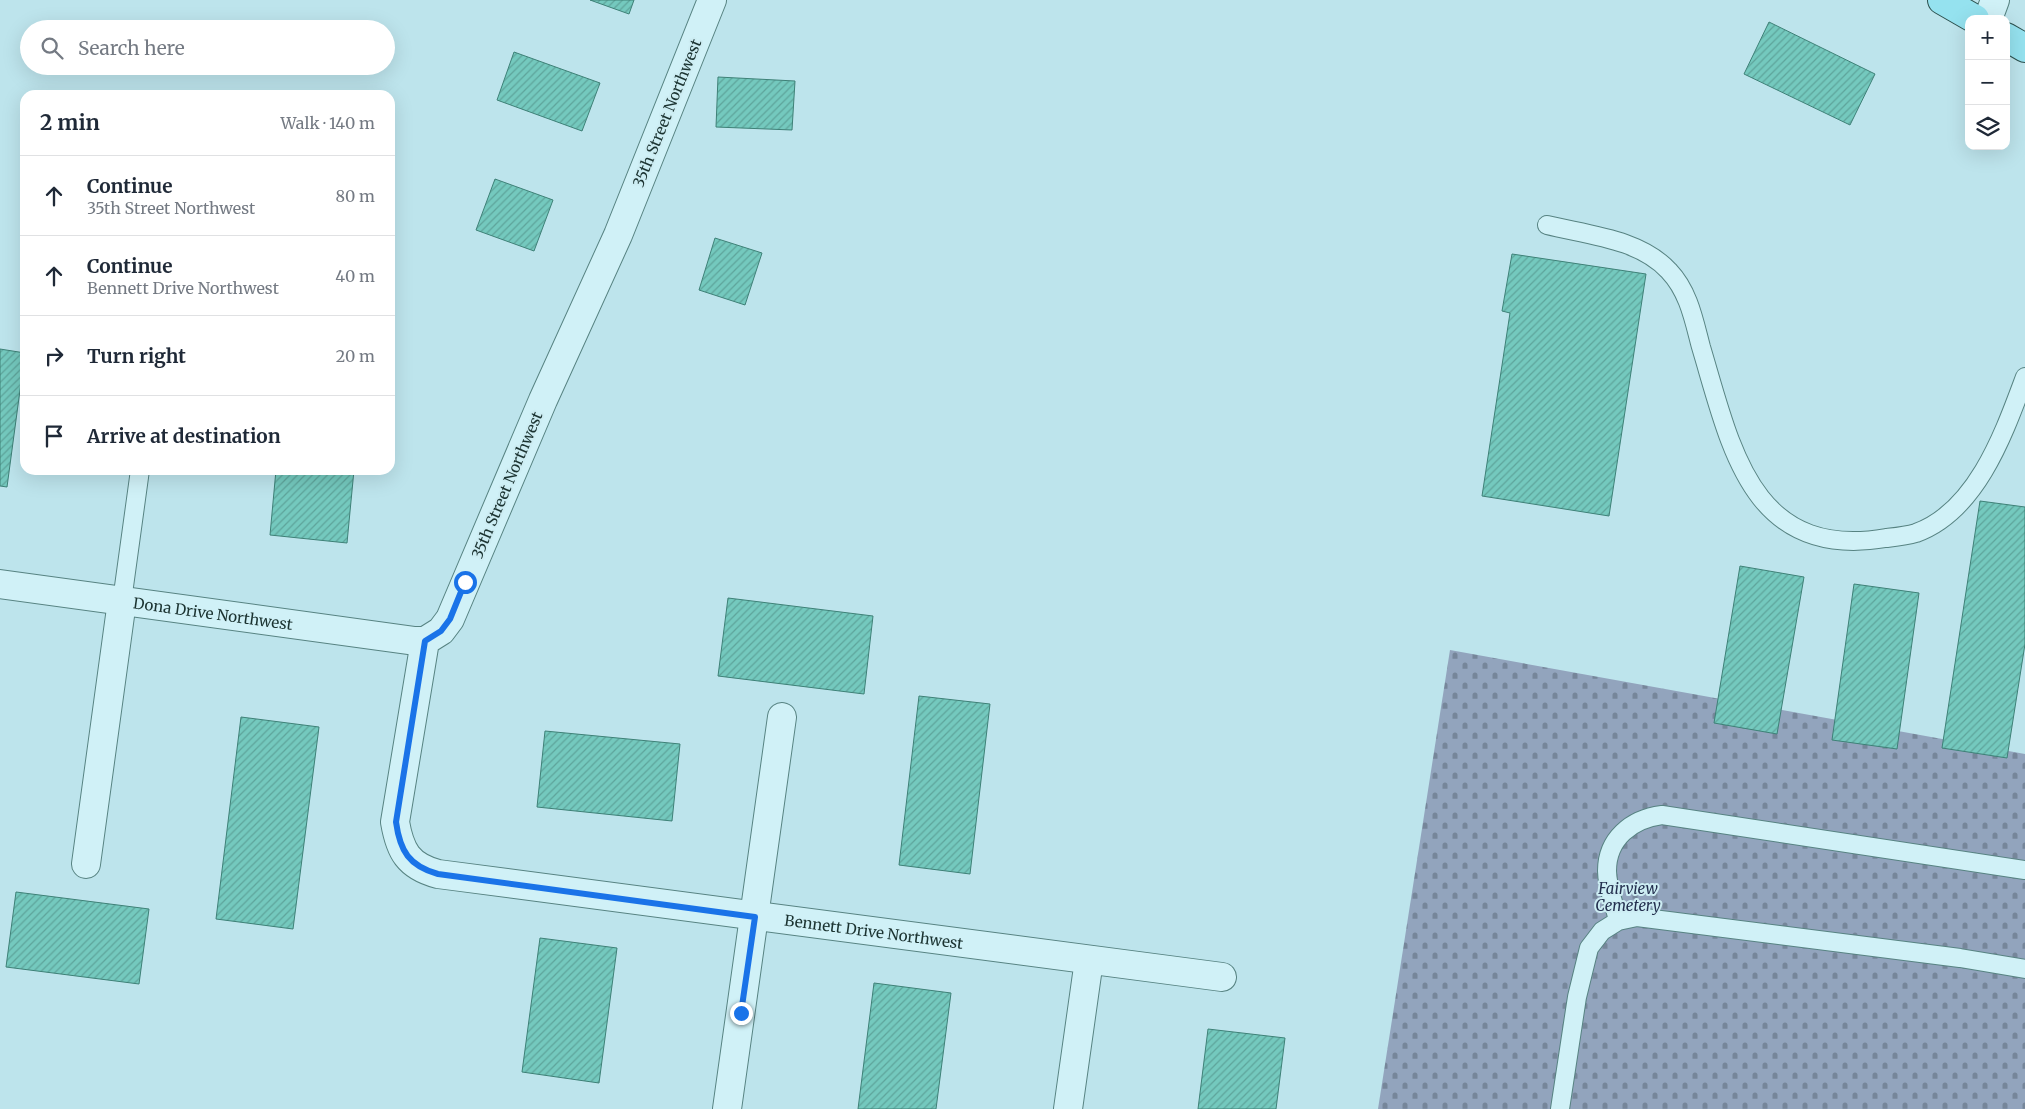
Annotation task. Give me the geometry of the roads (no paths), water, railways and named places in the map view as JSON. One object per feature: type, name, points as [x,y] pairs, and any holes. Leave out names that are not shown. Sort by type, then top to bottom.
[{"type":"main road","points":[[1942,0],[1968,15]]},
{"type":"main road","points":[[2010,39],[2025,48]]},
{"type":"street","name":"35th Street Northwest","points":[[425,641],[441,631],[450,619],[543,400],[618,235],[712,0]]},
{"type":"street","points":[[1989,15],[1995,0]]},
{"type":"street","name":"Dona Drive Northwest","points":[[0,584],[405,640],[425,641]]},
{"type":"street","points":[[86,864],[122,602]]},
{"type":"street","name":"Bennett Drive Northwest","points":[[425,641],[396,822],[399,842],[410,859],[426,871],[755,917],[1222,977]]},
{"type":"street","points":[[727,1109],[782,718]]},
{"type":"street","points":[[1068,1109],[1089,960]]},
{"type":"lane","points":[[1548,225],[1625,244],[1646,253],[1669,271],[1686,295],[1729,442],[1752,487],[1773,513],[1798,530],[1826,540],[1872,541],[1915,533],[1934,524],[1962,502],[1983,475],[2025,377]]},
{"type":"lane","points":[[122,602],[139,475]]},
{"type":"lane","points":[[1618,921],[1607,872],[1610,851],[1618,836],[1633,823],[1651,816],[1671,817],[2025,870]]},
{"type":"lane","points":[[1560,1109],[1578,997],[1589,948],[1602,931],[1618,921],[1637,917],[1960,958],[2025,969]]},
{"type":"park label","name":"Fairview Cemetery","points":[[1628,896]]}]
